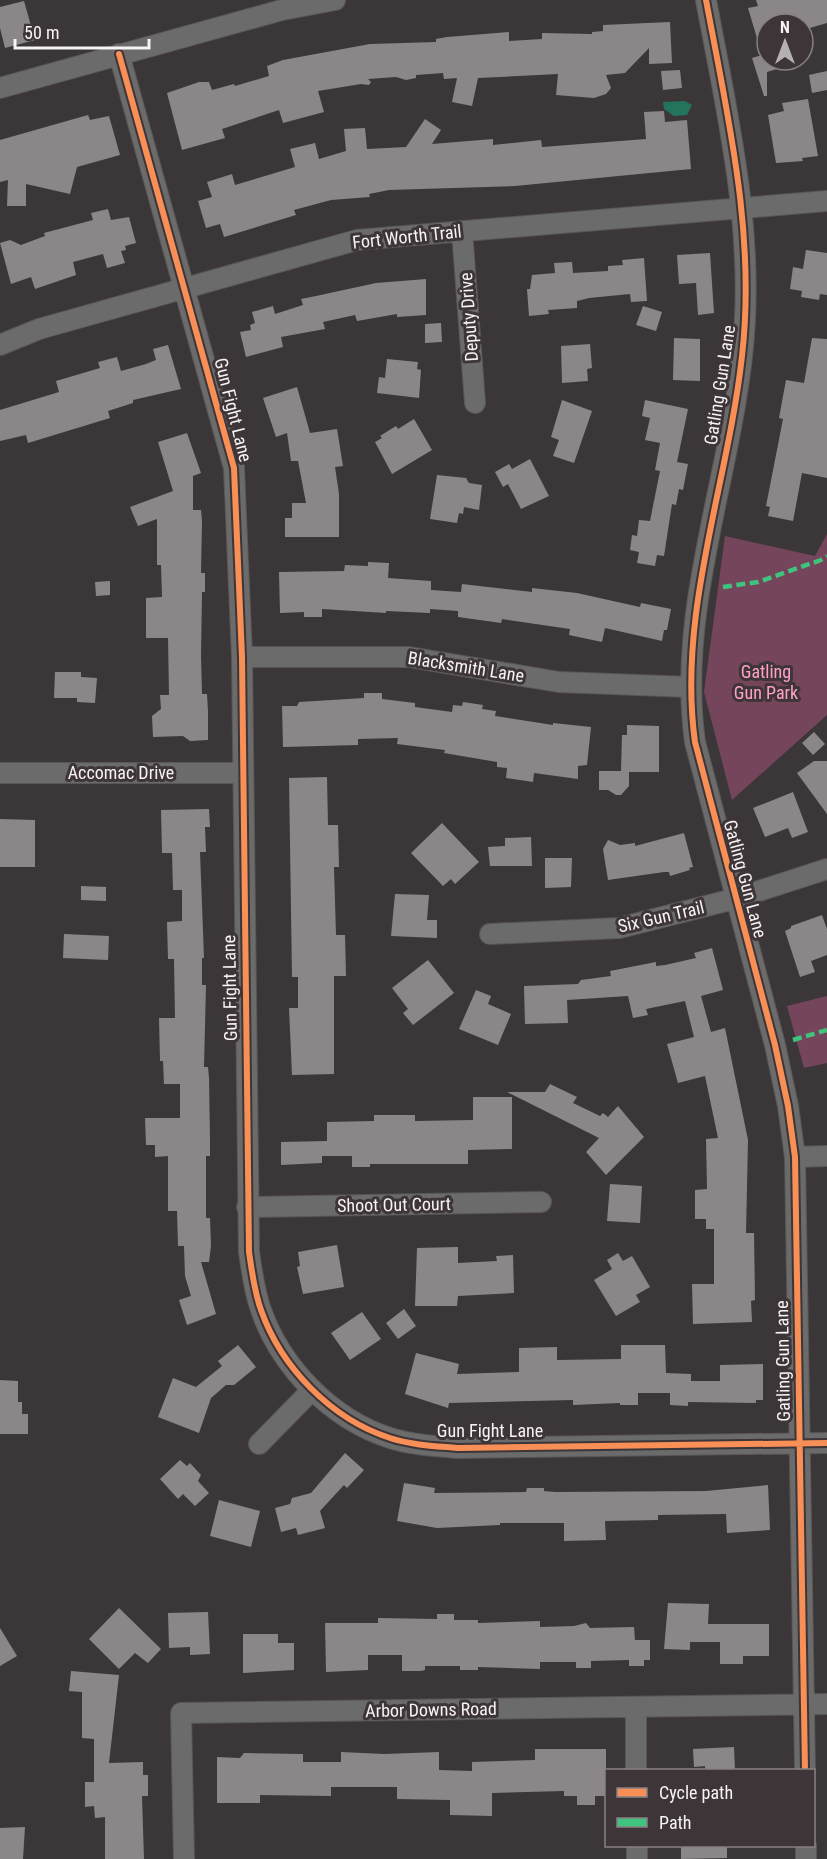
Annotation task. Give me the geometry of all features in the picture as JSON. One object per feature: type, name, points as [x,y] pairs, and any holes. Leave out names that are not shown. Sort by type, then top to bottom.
[{"type":"street","name":"Gatling Gun Lane","points":[[706,0],[743,208],[747,274],[742,358],[701,589],[690,687],[695,742],[734,899],[775,1046],[788,1106],[795,1157],[806,1769]]},
{"type":"street","points":[[0,88],[282,10],[328,1]]},
{"type":"street","name":"Gun Fight Lane","points":[[119,54],[186,288],[234,468],[242,657],[249,1252],[260,1308],[285,1355],[312,1390],[336,1410],[361,1425],[390,1438],[427,1446],[457,1448],[827,1443]]},
{"type":"street","name":"Fort Worth Trail","points":[[0,345],[39,329],[357,240],[827,201]]},
{"type":"street","name":"Deputy Drive","points":[[462,231],[475,403]]},
{"type":"street","name":"Blacksmith Lane","points":[[242,657],[409,657],[559,682],[690,687]]},
{"type":"street","name":"Accomac Drive","points":[[0,774],[243,773]]},
{"type":"street","name":"Six Gun Trail","points":[[490,934],[619,928],[734,899],[827,869]]},
{"type":"street","points":[[795,1157],[827,1156]]},
{"type":"street","name":"Shoot Out Court","points":[[248,1207],[541,1202]]},
{"type":"street","points":[[259,1444],[312,1390]]},
{"type":"street","name":"Arbor Downs Road","points":[[184,1859],[182,1713],[827,1704]]},
{"type":"street","points":[[636,1707],[636,1769]]},
{"type":"green space","name":"Gatling Gun Park","points":[[827,534],[827,715],[732,800],[704,692],[725,536],[815,556]]},
{"type":"green space","points":[[827,996],[827,1063],[804,1068],[787,1006]]},
{"type":"shaded area","points":[[685,101],[692,105],[687,115],[674,116],[664,109],[663,102]]},
{"type":"building","points":[[756,0],[827,0],[827,23],[815,26],[815,12],[755,12],[755,32],[748,8],[758,6]]},
{"type":"building","points":[[24,1],[35,40],[5,48],[0,28],[0,7]]},
{"type":"building","points":[[670,22],[672,63],[649,64],[649,48],[625,73],[606,75],[611,88],[606,94],[594,98],[556,95],[558,74],[478,78],[472,106],[452,102],[457,78],[444,79],[443,73],[416,75],[416,78],[406,80],[396,77],[368,79],[371,82],[369,85],[361,84],[318,91],[324,112],[283,123],[279,110],[222,129],[225,138],[182,150],[167,93],[199,82],[209,82],[212,90],[234,84],[235,86],[269,76],[267,66],[283,60],[370,44],[436,42],[436,39],[447,37],[509,32],[509,41],[542,39],[542,33],[592,34],[592,32],[603,31],[603,25]]},
{"type":"building","points":[[680,70],[682,88],[663,90],[661,71]]},
{"type":"building","points":[[827,71],[827,90],[812,93],[809,75]]},
{"type":"building","points":[[756,72],[767,72],[767,96],[764,96]]},
{"type":"building","points":[[808,99],[818,156],[802,158],[803,161],[776,163],[768,115],[784,111],[782,103]]},
{"type":"building","points":[[664,111],[665,122],[687,120],[691,169],[515,186],[389,190],[369,194],[370,197],[331,200],[294,210],[296,215],[224,237],[220,224],[206,228],[198,201],[212,197],[207,182],[232,174],[235,185],[295,167],[290,149],[315,143],[319,159],[346,151],[344,129],[365,128],[367,149],[406,147],[425,119],[441,130],[432,144],[493,139],[493,145],[541,140],[542,147],[646,139],[644,112]]},
{"type":"building","points":[[88,115],[90,120],[109,116],[120,155],[77,167],[70,194],[26,184],[26,206],[7,206],[8,180],[0,182],[0,140]]},
{"type":"building","points":[[108,209],[111,220],[129,217],[136,243],[125,246],[126,250],[121,251],[125,263],[107,268],[103,254],[73,262],[76,275],[35,289],[31,277],[11,284],[0,243],[10,240],[21,245],[45,236],[44,233],[93,220],[91,213]]},
{"type":"building","points":[[806,250],[827,253],[827,295],[820,294],[819,300],[801,297],[802,291],[790,289],[793,267],[803,269]]},
{"type":"building","points":[[710,253],[714,313],[698,315],[696,283],[679,284],[677,255]]},
{"type":"building","points":[[644,258],[647,301],[631,302],[630,294],[589,298],[577,301],[577,308],[548,310],[549,314],[529,316],[527,289],[530,289],[532,275],[555,273],[554,263],[572,262],[573,273],[608,271],[608,266],[623,265],[622,260]]},
{"type":"building","points":[[426,279],[426,315],[397,317],[397,314],[357,321],[355,315],[323,322],[325,329],[281,337],[283,347],[246,357],[240,332],[251,330],[250,325],[255,323],[252,312],[273,306],[275,314],[303,305],[301,299],[376,283]]},
{"type":"building","points":[[643,306],[662,312],[656,331],[636,325]]},
{"type":"building","points":[[441,323],[442,342],[425,343],[425,324]]},
{"type":"building","points":[[674,338],[700,339],[700,381],[673,380]]},
{"type":"building","points":[[812,338],[827,339],[827,478],[802,473],[793,521],[768,516],[770,507],[766,506],[783,419],[779,418],[786,380],[804,383]]},
{"type":"building","points":[[590,344],[592,368],[587,369],[588,381],[562,383],[561,346]]},
{"type":"building","points":[[168,345],[181,389],[133,400],[133,403],[108,411],[110,418],[28,443],[26,435],[0,441],[0,410],[59,392],[56,381],[100,368],[98,362],[117,357],[121,371],[146,364],[156,360],[153,349]]},
{"type":"building","points":[[387,359],[418,362],[417,369],[421,370],[419,398],[377,393],[379,377],[385,378]]},
{"type":"building","points":[[297,387],[310,433],[337,429],[343,466],[335,467],[339,494],[339,537],[285,537],[285,518],[292,518],[292,503],[306,503],[298,461],[291,461],[287,433],[276,437],[263,398]]},
{"type":"building","points":[[562,400],[592,411],[574,463],[553,456],[559,440],[551,437]]},
{"type":"building","points":[[645,400],[688,409],[677,462],[688,464],[683,490],[679,489],[676,505],[672,504],[664,556],[657,555],[655,566],[637,563],[639,552],[630,550],[632,535],[637,536],[639,520],[650,521],[660,471],[655,470],[660,443],[645,440],[650,418],[642,416]]},
{"type":"building","points":[[414,419],[432,450],[392,474],[375,442],[396,426],[398,429]]},
{"type":"building","points":[[187,433],[201,473],[193,476],[193,510],[201,510],[202,521],[201,573],[205,573],[205,592],[202,592],[202,694],[207,694],[208,711],[208,740],[190,741],[183,736],[153,737],[152,716],[161,709],[160,695],[169,695],[168,638],[146,638],[146,598],[162,597],[161,565],[157,565],[157,519],[138,526],[130,507],[173,491],[158,442]]},
{"type":"building","points":[[530,459],[549,496],[521,509],[508,484],[503,487],[495,472],[509,464],[512,469]]},
{"type":"building","points":[[437,475],[466,478],[469,483],[482,485],[479,510],[464,507],[463,514],[459,513],[457,523],[430,519]]},
{"type":"building","points":[[368,562],[389,563],[388,578],[431,581],[431,590],[461,592],[462,584],[532,592],[532,588],[577,593],[640,607],[641,603],[671,609],[667,630],[664,630],[662,641],[605,628],[602,642],[569,635],[570,629],[502,619],[501,623],[458,617],[458,611],[430,609],[430,613],[386,611],[386,613],[322,609],[322,617],[304,617],[304,612],[280,613],[279,572],[344,571],[345,565],[368,566]]},
{"type":"building","points":[[110,581],[110,595],[96,596],[95,582]]},
{"type":"building","points":[[55,672],[81,672],[81,677],[97,678],[95,703],[77,702],[77,698],[54,698]]},
{"type":"building","points":[[364,693],[382,693],[382,699],[415,703],[415,707],[452,712],[453,705],[462,706],[463,702],[483,705],[482,709],[496,711],[495,716],[553,725],[553,723],[591,727],[587,765],[578,766],[578,779],[534,773],[533,782],[506,778],[507,768],[497,767],[497,762],[444,753],[445,750],[397,744],[398,738],[358,739],[358,745],[283,747],[282,706],[297,706],[299,702],[364,698]]},
{"type":"building","points":[[627,725],[659,726],[659,772],[629,772],[629,786],[621,795],[616,795],[608,790],[599,790],[599,771],[621,771],[622,735],[627,735]]},
{"type":"building","points":[[814,732],[825,744],[813,755],[802,743]]},
{"type":"building","points":[[814,761],[827,761],[827,814],[797,773]]},
{"type":"building","points":[[327,777],[328,825],[338,825],[339,867],[334,867],[336,935],[345,935],[346,976],[334,976],[334,1074],[292,1075],[289,1008],[298,1008],[298,977],[292,977],[289,778]]},
{"type":"building","points":[[793,792],[808,832],[792,838],[788,828],[765,837],[753,808]]},
{"type":"building","points":[[209,809],[210,827],[205,827],[206,852],[200,852],[204,958],[202,958],[202,985],[206,985],[204,1067],[208,1067],[209,1078],[210,1156],[206,1156],[206,1218],[210,1218],[211,1246],[209,1262],[201,1262],[216,1314],[187,1325],[179,1300],[191,1296],[185,1276],[184,1246],[178,1246],[177,1211],[168,1211],[168,1156],[155,1157],[155,1145],[146,1145],[145,1118],[180,1118],[180,1084],[164,1084],[163,1061],[160,1061],[159,1018],[175,1018],[174,959],[168,959],[167,922],[182,921],[182,890],[173,890],[172,853],[162,853],[161,810]]},
{"type":"building","points":[[0,819],[35,820],[35,867],[0,867]]},
{"type":"building","points":[[442,823],[479,862],[455,884],[451,879],[443,886],[411,853]]},
{"type":"building","points":[[684,833],[693,867],[689,868],[690,870],[670,876],[669,872],[664,872],[608,880],[603,849],[608,840],[620,845],[635,843],[635,846]]},
{"type":"building","points":[[531,837],[532,866],[490,866],[488,847],[505,846],[505,838]]},
{"type":"building","points":[[545,858],[572,858],[571,887],[545,888]]},
{"type":"building","points":[[81,886],[106,887],[106,901],[81,900]]},
{"type":"building","points":[[395,894],[429,895],[427,920],[437,920],[437,938],[391,936]]},
{"type":"building","points":[[822,915],[827,929],[827,955],[811,961],[815,972],[800,977],[785,931],[791,926]]},
{"type":"building","points":[[64,934],[109,936],[108,960],[63,958]]},
{"type":"building","points":[[712,948],[723,990],[701,996],[711,1032],[725,1028],[748,1140],[746,1233],[754,1233],[755,1300],[751,1301],[752,1322],[693,1324],[692,1284],[714,1284],[714,1229],[706,1229],[706,1219],[695,1219],[695,1190],[707,1189],[706,1139],[718,1138],[705,1076],[678,1083],[667,1044],[694,1037],[685,1001],[646,1009],[648,1015],[633,1018],[628,996],[567,1000],[568,1023],[525,1024],[524,986],[578,984],[581,980],[611,976],[610,971],[656,962],[656,966],[665,965],[696,958],[694,953]]},
{"type":"building","points":[[428,960],[454,993],[413,1025],[403,1013],[408,1009],[392,988]]},
{"type":"building","points":[[476,990],[491,996],[488,1004],[511,1014],[498,1045],[459,1029]]},
{"type":"building","points":[[550,1084],[577,1097],[573,1103],[600,1116],[603,1113],[608,1117],[618,1106],[644,1137],[606,1175],[586,1152],[599,1138],[507,1092],[545,1092]]},
{"type":"building","points":[[473,1097],[512,1097],[512,1149],[468,1150],[468,1164],[370,1164],[370,1167],[352,1167],[352,1156],[322,1156],[322,1163],[281,1165],[281,1142],[327,1141],[327,1122],[374,1121],[374,1115],[415,1115],[415,1121],[473,1120]]},
{"type":"building","points":[[610,1184],[642,1186],[640,1223],[607,1221]]},
{"type":"building","points":[[337,1245],[344,1287],[303,1294],[297,1267],[300,1266],[298,1252]]},
{"type":"building","points":[[458,1247],[458,1263],[497,1261],[496,1256],[513,1255],[514,1293],[458,1296],[457,1306],[415,1306],[417,1248]]},
{"type":"building","points":[[618,1253],[623,1261],[632,1256],[650,1287],[636,1295],[640,1302],[616,1316],[594,1280],[612,1269],[607,1260]]},
{"type":"building","points":[[404,1309],[416,1326],[398,1339],[386,1323]]},
{"type":"building","points":[[362,1312],[381,1339],[350,1360],[331,1333]]},
{"type":"building","points":[[238,1345],[256,1367],[234,1385],[226,1385],[211,1398],[199,1433],[158,1417],[173,1378],[196,1387],[222,1366],[218,1361]]},
{"type":"building","points":[[621,1345],[665,1345],[666,1373],[691,1374],[691,1381],[720,1381],[720,1365],[763,1364],[763,1400],[756,1400],[756,1403],[688,1402],[688,1406],[670,1405],[670,1393],[638,1393],[638,1405],[620,1405],[620,1403],[573,1405],[573,1400],[449,1403],[448,1408],[405,1394],[416,1353],[459,1364],[457,1374],[519,1372],[519,1348],[557,1347],[557,1360],[621,1359]]},
{"type":"building","points":[[0,1380],[18,1381],[18,1402],[22,1402],[22,1414],[28,1414],[28,1434],[0,1434]]},
{"type":"building","points":[[345,1453],[364,1470],[347,1488],[344,1485],[320,1511],[325,1528],[298,1535],[296,1528],[281,1532],[275,1508],[290,1504],[292,1498],[311,1493]]},
{"type":"building","points":[[180,1460],[187,1466],[190,1463],[201,1475],[198,1481],[209,1493],[195,1506],[183,1494],[178,1499],[160,1479]]},
{"type":"building","points":[[404,1483],[435,1488],[434,1493],[526,1492],[527,1488],[544,1488],[544,1491],[555,1492],[706,1491],[768,1485],[770,1530],[727,1533],[726,1514],[658,1515],[658,1520],[605,1521],[606,1540],[564,1541],[564,1523],[500,1523],[500,1525],[437,1528],[397,1521]]},
{"type":"building","points":[[219,1500],[260,1511],[251,1547],[210,1536]]},
{"type":"building","points":[[668,1603],[709,1604],[708,1624],[769,1624],[769,1656],[743,1656],[743,1664],[720,1664],[720,1642],[690,1642],[690,1650],[664,1649]]},
{"type":"building","points":[[119,1608],[161,1649],[148,1663],[135,1653],[119,1669],[89,1639]]},
{"type":"building","points":[[208,1612],[210,1654],[190,1655],[190,1647],[169,1648],[168,1613]]},
{"type":"building","points":[[437,1614],[454,1614],[454,1620],[478,1620],[478,1623],[540,1621],[540,1627],[574,1626],[586,1623],[590,1628],[634,1627],[635,1640],[650,1640],[650,1660],[644,1660],[644,1666],[629,1666],[629,1660],[591,1661],[591,1668],[576,1668],[576,1662],[540,1662],[540,1669],[478,1667],[478,1670],[460,1670],[460,1666],[425,1666],[425,1670],[421,1671],[402,1671],[402,1655],[368,1655],[368,1670],[326,1672],[325,1623],[378,1623],[378,1618],[437,1619]]},
{"type":"building","points":[[0,1628],[17,1656],[0,1666]]},
{"type":"building","points":[[243,1634],[278,1634],[278,1643],[294,1643],[294,1670],[243,1673]]},
{"type":"building","points":[[71,1671],[119,1675],[109,1763],[143,1762],[143,1775],[148,1775],[148,1796],[142,1796],[144,1859],[105,1859],[105,1817],[95,1818],[94,1806],[85,1807],[85,1782],[94,1782],[94,1739],[82,1738],[82,1692],[69,1691]]},
{"type":"building","points":[[734,1747],[735,1769],[694,1767],[693,1749]]},
{"type":"building","points":[[535,1749],[606,1749],[605,1796],[595,1796],[595,1805],[577,1805],[577,1796],[564,1796],[564,1791],[492,1793],[492,1816],[450,1815],[450,1800],[397,1799],[397,1787],[331,1787],[331,1796],[260,1795],[260,1803],[217,1803],[217,1757],[240,1758],[244,1753],[303,1754],[303,1762],[341,1762],[341,1752],[384,1754],[439,1752],[439,1770],[472,1771],[472,1762],[535,1760]]},
{"type":"building","points":[[25,1827],[23,1859],[0,1859],[0,1828]]},
{"type":"building","points":[[681,1847],[727,1847],[727,1858],[681,1859]]},
{"type":"marked path","points":[[723,587],[758,582],[827,556]]},
{"type":"marked path","points":[[793,1040],[827,1030]]},
{"type":"cycle path","points":[[706,0],[738,177],[743,221],[745,311],[742,356],[735,404],[698,597],[691,694],[695,742],[775,1045],[788,1106],[795,1157],[805,1769]]},
{"type":"cycle path","points":[[119,54],[234,468],[242,657],[249,1252],[257,1296],[270,1331],[295,1371],[329,1404],[368,1429],[406,1442],[457,1448],[827,1443]]}]
